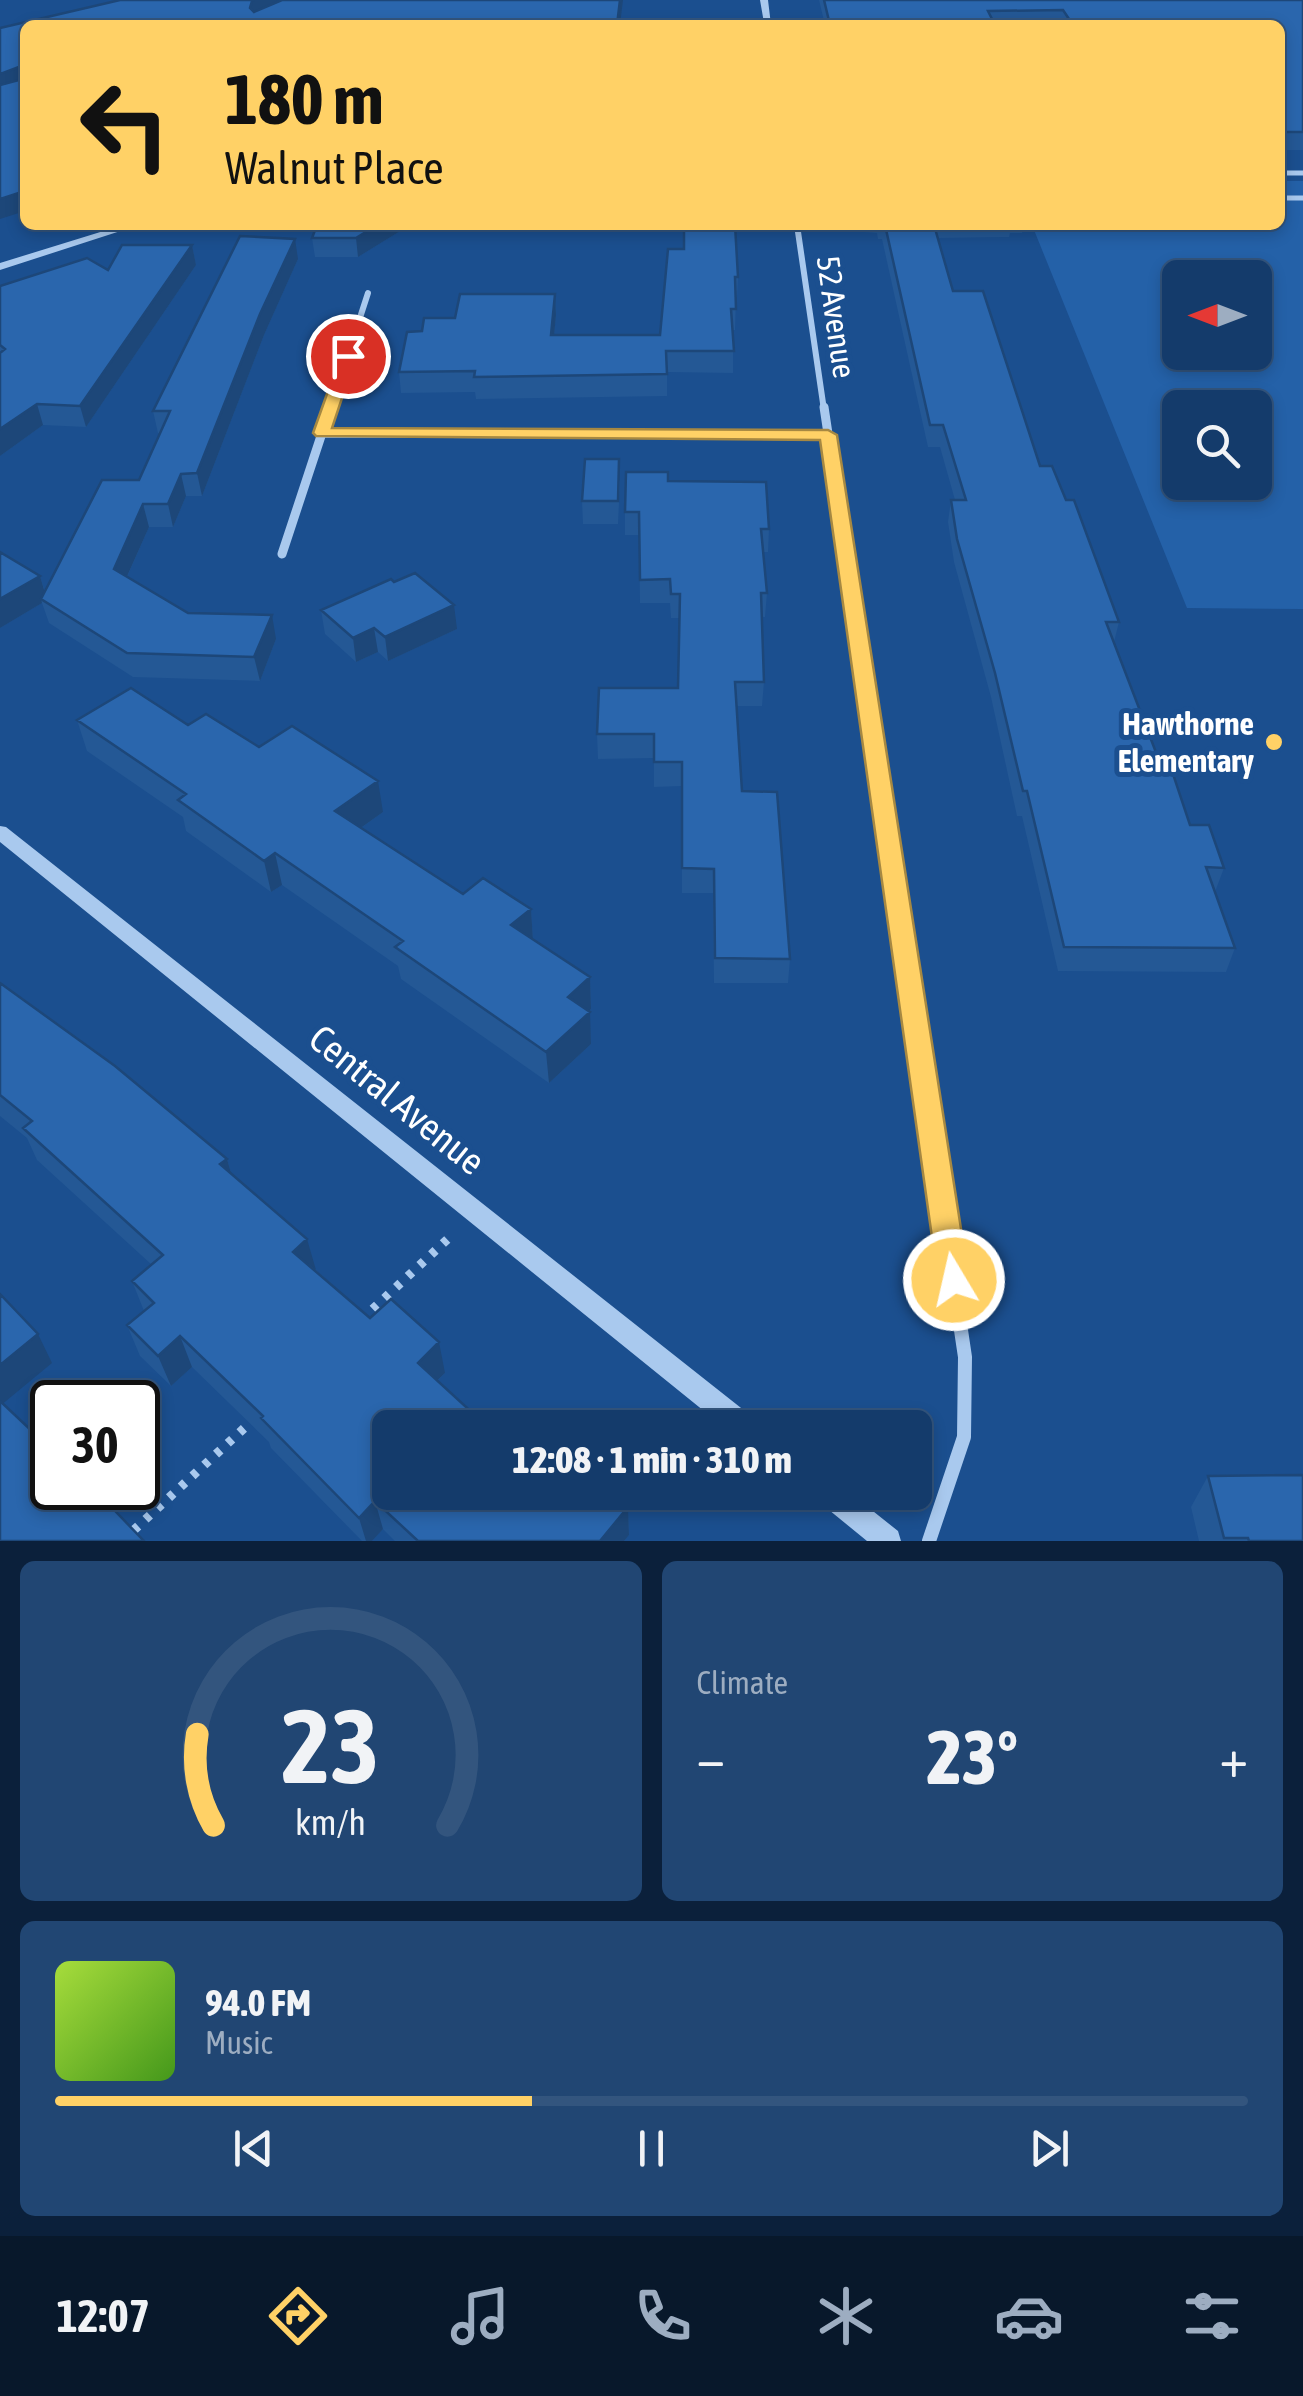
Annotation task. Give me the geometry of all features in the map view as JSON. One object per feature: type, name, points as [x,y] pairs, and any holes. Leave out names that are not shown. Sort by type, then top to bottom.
[{"type":"street","points":[[0,267],[118,230]]},
{"type":"street","name":"52 Avenue","points":[[799,230],[965,1357],[964,1437],[929,1541]]},
{"type":"street","points":[[282,554],[368,293]]},
{"type":"street","points":[[322,433],[828,435]]},
{"type":"street","name":"Central Avenue","points":[[0,832],[724,1410]]},
{"type":"street","points":[[849,1510],[888,1541]]},
{"type":"path","points":[[352,1328],[477,1212]]},
{"type":"path","points":[[122,1541],[266,1408]]},
{"type":"shaded area","points":[[1285,181],[1303,181],[1303,609],[1187,608],[1034,230],[1285,230]]},
{"type":"building","points":[[120,0],[254,0],[250,8],[254,12],[282,0],[620,0],[618,20],[34,20]]},
{"type":"building","points":[[824,0],[1303,0],[1303,132],[1285,132],[1285,20],[1070,20],[1063,10],[988,11],[992,20],[829,20]]},
{"type":"building","points":[[20,23],[20,68],[0,74],[0,28]]},
{"type":"building","points":[[20,80],[20,193],[0,199],[0,85]]},
{"type":"building","points":[[315,230],[369,230],[356,238],[312,238]]},
{"type":"building","points":[[684,230],[735,230],[738,277],[736,309],[731,309],[734,351],[666,351],[667,374],[474,377],[475,371],[399,372],[407,332],[422,331],[424,318],[455,318],[460,294],[555,294],[551,335],[660,335],[668,249],[684,249]]},
{"type":"building","points":[[886,230],[935,230],[953,291],[983,291],[1040,466],[1052,466],[1066,500],[1074,500],[1119,622],[1106,622],[1157,755],[1167,756],[1190,825],[1209,825],[1224,868],[1206,867],[1235,948],[1064,947],[1027,791],[1023,791],[957,539],[951,500],[966,500],[943,425],[930,425]]},
{"type":"building","points":[[240,236],[295,239],[260,314],[197,473],[181,474],[168,504],[143,504],[114,569],[188,613],[272,615],[254,657],[127,653],[41,599],[102,480],[139,480],[170,411],[153,411]]},
{"type":"building","points":[[122,245],[192,245],[80,406],[37,404],[0,429],[0,353],[5,349],[0,345],[0,286],[87,258],[108,270]]},
{"type":"building","points":[[585,459],[619,459],[618,501],[582,501]]},
{"type":"building","points":[[626,472],[668,472],[668,481],[766,482],[769,529],[761,529],[767,593],[761,593],[764,682],[735,682],[742,791],[777,792],[790,959],[715,958],[714,869],[682,868],[682,762],[654,762],[654,734],[597,734],[599,688],[678,688],[680,594],[671,594],[670,579],[640,580],[639,512],[625,512]]},
{"type":"building","points":[[0,552],[40,576],[0,599]]},
{"type":"building","points":[[415,573],[454,605],[385,637],[374,628],[353,638],[321,610],[391,579],[394,582]]},
{"type":"building","points":[[131,688],[188,725],[206,714],[259,747],[292,726],[378,781],[335,811],[463,894],[483,878],[531,909],[511,925],[590,977],[568,997],[590,1012],[546,1052],[395,947],[403,941],[275,853],[264,861],[178,800],[186,794],[77,720]]},
{"type":"building","points":[[0,983],[115,1066],[227,1159],[220,1164],[307,1239],[293,1252],[370,1318],[391,1299],[439,1342],[418,1363],[469,1410],[372,1410],[372,1504],[359,1518],[263,1416],[180,1336],[158,1356],[127,1325],[154,1303],[132,1281],[163,1255],[23,1128],[32,1121],[0,1095]]},
{"type":"building","points":[[0,1294],[38,1334],[0,1365]]},
{"type":"building","points":[[0,1401],[30,1429],[30,1510],[114,1510],[144,1541],[0,1541]]},
{"type":"building","points":[[1303,1475],[1303,1541],[1224,1538],[1208,1476]]},
{"type":"building","points":[[385,1510],[626,1510],[600,1541],[418,1541]]},
{"type":"place","name":"Hawthorne Elementary","points":[[1274,742]]},
{"type":"route","points":[[348,356],[322,433],[828,435],[954,1280]]}]
